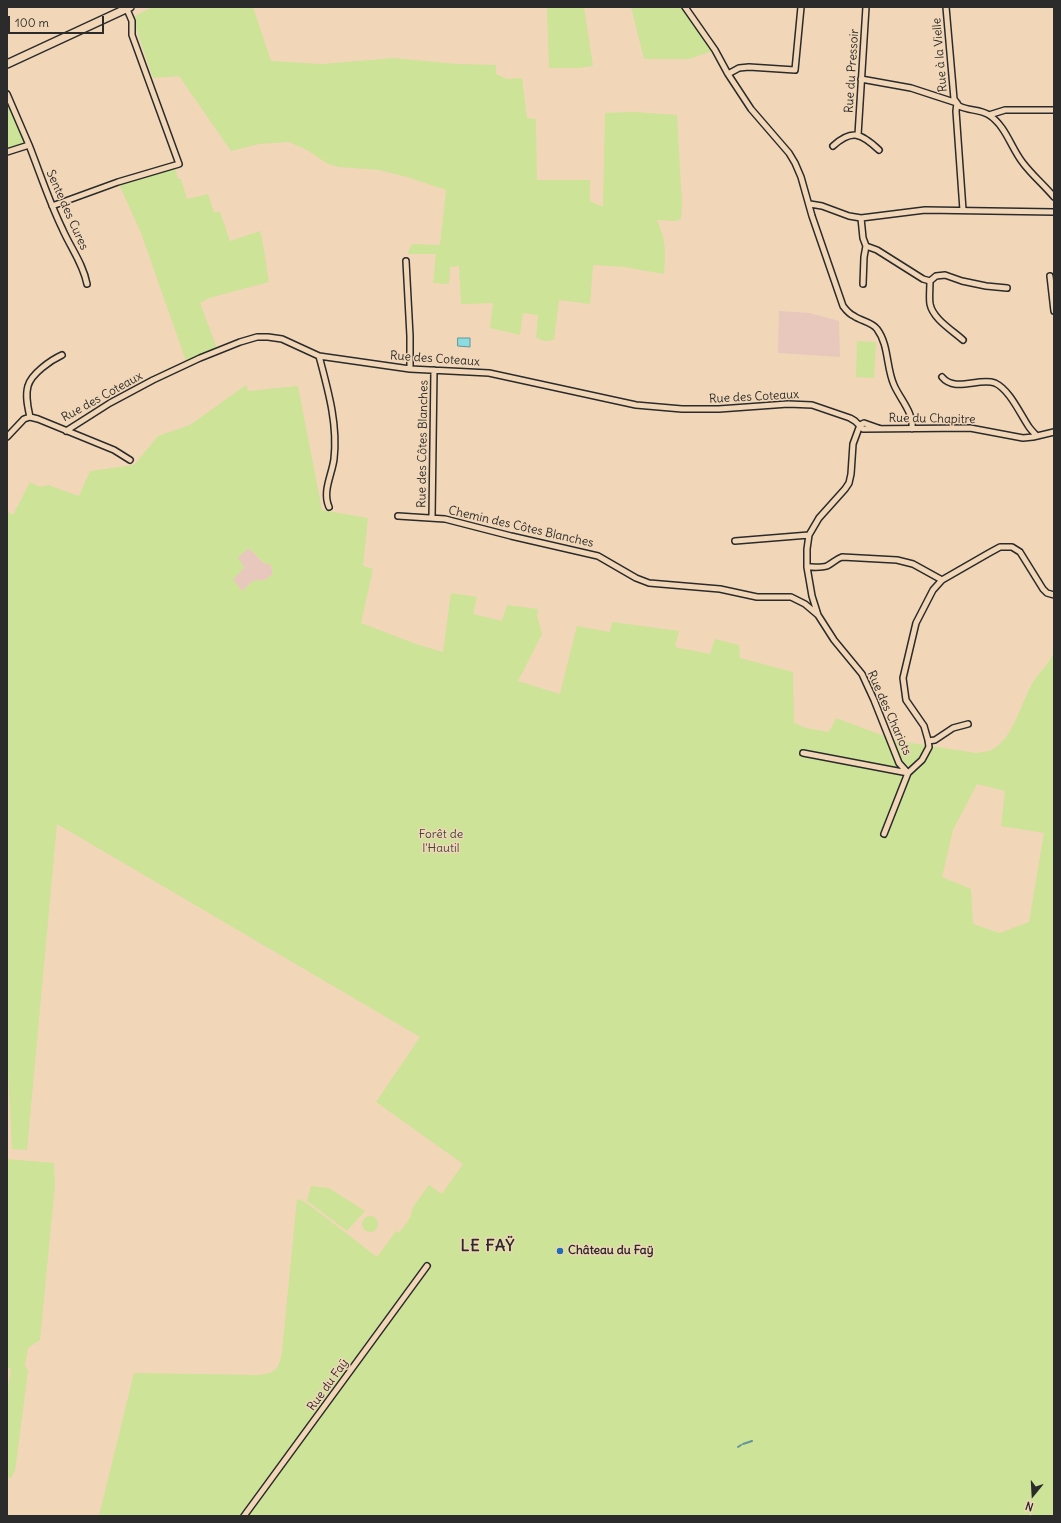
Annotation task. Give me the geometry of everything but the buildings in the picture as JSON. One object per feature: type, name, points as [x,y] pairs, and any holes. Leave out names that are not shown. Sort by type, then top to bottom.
[{"type":"main road","points":[[7,64],[127,8]]},
{"type":"street","points":[[685,7],[715,50],[728,74],[751,109],[789,153],[801,176],[810,204],[812,216],[843,306],[852,315],[870,323],[877,328],[881,335],[894,384],[910,414],[913,423],[912,429]]},
{"type":"street","points":[[728,74],[739,68],[749,67],[795,70],[801,7]]},
{"type":"street","name":"Rue du Pressoir","points":[[858,135],[866,7]]},
{"type":"street","name":"Rue à la Vielle","points":[[946,7],[953,94],[957,103],[963,108],[981,111],[989,115]]},
{"type":"street","points":[[52,206],[118,182],[178,164],[132,35],[132,21],[127,8]]},
{"type":"street","points":[[862,79],[911,88],[957,103],[956,111],[963,210]]},
{"type":"street","name":"Sente des Cures","points":[[7,94],[29,145],[62,230],[83,270],[87,284]]},
{"type":"street","points":[[1054,110],[1005,110],[989,115],[1001,127],[1022,162],[1034,177],[1043,183],[1054,197]]},
{"type":"street","points":[[833,146],[843,137],[858,135],[868,139],[879,150]]},
{"type":"street","points":[[7,152],[29,145]]},
{"type":"street","points":[[810,204],[822,206],[849,216],[861,218],[925,210],[1054,212]]},
{"type":"street","points":[[861,218],[863,238],[866,246],[863,284]]},
{"type":"street","points":[[866,246],[877,250],[923,279],[930,281]]},
{"type":"street","points":[[406,261],[410,336],[410,369]]},
{"type":"street","points":[[930,281],[936,276],[945,275],[980,284],[1007,288]]},
{"type":"street","points":[[1050,276],[1054,311]]},
{"type":"street","points":[[930,281],[930,306],[933,312],[963,340]]},
{"type":"street","name":"Rue des Coteaux","points":[[30,417],[66,431],[110,403],[153,380],[200,358],[240,342],[257,337],[268,337],[282,339],[319,356],[410,369],[488,374],[636,405],[682,409],[719,409],[788,404],[812,405],[846,416],[860,425]]},
{"type":"street","points":[[7,437],[24,419],[30,417],[27,405],[28,386],[36,373],[55,358],[62,355]]},
{"type":"street","points":[[319,356],[330,395],[335,444],[334,461],[328,483],[326,500],[329,507]]},
{"type":"street","name":"Rue des Côtes Blanches","points":[[432,518],[434,370]]},
{"type":"street","points":[[942,377],[945,381],[956,384],[990,382],[998,384],[1007,393],[1029,428],[1037,436]]},
{"type":"street","name":"Rue du Chapitre","points":[[860,425],[863,429],[878,430],[881,428],[970,428],[1023,438],[1054,432]]},
{"type":"street","name":"Rue des Chariots","points":[[860,425],[853,444],[851,474],[848,483],[845,489],[819,518],[809,535],[807,566],[812,596],[818,615],[834,640],[862,674],[899,763],[908,773]]},
{"type":"street","points":[[66,431],[114,450],[130,460]]},
{"type":"street","name":"Chemin des Côtes Blanches","points":[[398,516],[445,519],[598,556],[636,578],[649,583],[720,589],[757,597],[791,597],[805,604],[818,615]]},
{"type":"street","points":[[735,541],[809,535]]},
{"type":"street","points":[[884,834],[908,773],[922,760],[929,747],[924,726],[906,700],[903,678],[915,628],[919,617],[934,590],[942,580],[1000,547],[1012,547],[1020,552],[1043,589],[1047,593],[1054,595]]},
{"type":"street","points":[[807,566],[815,568],[828,566],[842,557],[880,558],[913,564],[942,580]]},
{"type":"street","points":[[928,741],[935,740],[953,728],[968,724]]},
{"type":"street","points":[[803,753],[908,773]]},
{"type":"street","name":"Rue du Faÿ","points":[[244,1516],[427,1266]]},
{"type":"shaded area","points":[[779,311],[810,313],[839,321],[840,357],[778,353]]},
{"type":"shaded area","points":[[249,548],[264,563],[271,565],[273,574],[265,580],[253,581],[242,591],[232,579],[244,568],[237,557]]},
{"type":"green space","points":[[153,7],[253,7],[271,61],[322,64],[394,58],[457,64],[496,65],[496,74],[507,79],[522,78],[527,118],[536,119],[537,180],[590,180],[590,201],[603,207],[605,113],[634,112],[677,115],[682,205],[681,219],[675,221],[657,220],[665,247],[664,274],[624,267],[593,265],[590,304],[559,300],[554,340],[544,341],[536,338],[538,315],[523,313],[520,335],[490,328],[493,303],[461,304],[459,266],[450,267],[449,284],[433,283],[436,254],[407,254],[412,244],[440,245],[446,190],[407,177],[379,170],[339,167],[328,164],[307,150],[289,142],[259,144],[231,151],[179,76],[153,78],[132,17]]},
{"type":"green space","points":[[547,7],[584,7],[593,66],[579,68],[549,68]]},
{"type":"green space","points":[[631,7],[681,7],[715,50],[689,59],[644,59]]},
{"type":"green space","points":[[7,86],[29,145],[7,153]]},
{"type":"green space","points":[[175,167],[178,179],[181,179],[187,199],[208,194],[214,212],[220,212],[230,241],[260,231],[269,282],[209,298],[200,303],[217,348],[186,361],[141,233],[119,184]]},
{"type":"green space","points":[[857,341],[876,342],[874,378],[856,377]]},
{"type":"green space","name":"Forêt de l'Hautil","points":[[246,385],[248,391],[298,386],[322,510],[368,518],[363,566],[373,569],[361,623],[416,644],[443,652],[451,593],[477,597],[473,614],[502,621],[507,605],[538,609],[537,616],[542,634],[518,681],[560,694],[577,626],[610,632],[612,622],[679,631],[675,647],[710,654],[715,639],[739,645],[740,658],[793,672],[794,723],[806,728],[829,732],[836,718],[898,741],[976,753],[989,751],[1004,739],[1016,721],[1033,682],[1047,664],[1054,651],[1054,1516],[99,1516],[134,1373],[258,1375],[272,1372],[277,1367],[282,1352],[297,1199],[312,1207],[377,1257],[396,1231],[399,1233],[410,1218],[413,1207],[429,1185],[442,1194],[463,1164],[376,1102],[420,1037],[57,824],[27,1150],[12,1149],[7,1051],[7,512],[13,515],[30,482],[39,486],[48,485],[79,496],[90,471],[134,465],[158,436],[190,425]],"holes":[[[249,548],[264,563],[271,565],[273,574],[265,580],[253,581],[242,591],[233,579],[244,568],[238,557]],[[977,784],[1005,791],[1001,826],[1044,833],[1029,922],[1000,933],[973,924],[971,889],[942,877],[953,830]]]},
{"type":"green space","points":[[7,1159],[54,1163],[55,1185],[40,1340],[28,1348],[25,1366],[28,1371],[15,1471],[11,1478],[7,1477],[7,1395],[11,1369],[7,1368]]},
{"type":"green space","points":[[311,1186],[329,1188],[365,1211],[347,1231],[307,1201]]},
{"type":"green space","points":[[367,1216],[373,1216],[378,1221],[376,1230],[373,1232],[367,1232],[362,1227],[362,1221]]},
{"type":"water","points":[[458,338],[470,338],[470,347],[458,346]]},
{"type":"waterway","points":[[743,1444],[752,1441]]},
{"type":"place","name":"Château du Faÿ","points":[[560,1251]]},
{"type":"district","name":"LE FAŸ","points":[[488,1246]]}]
